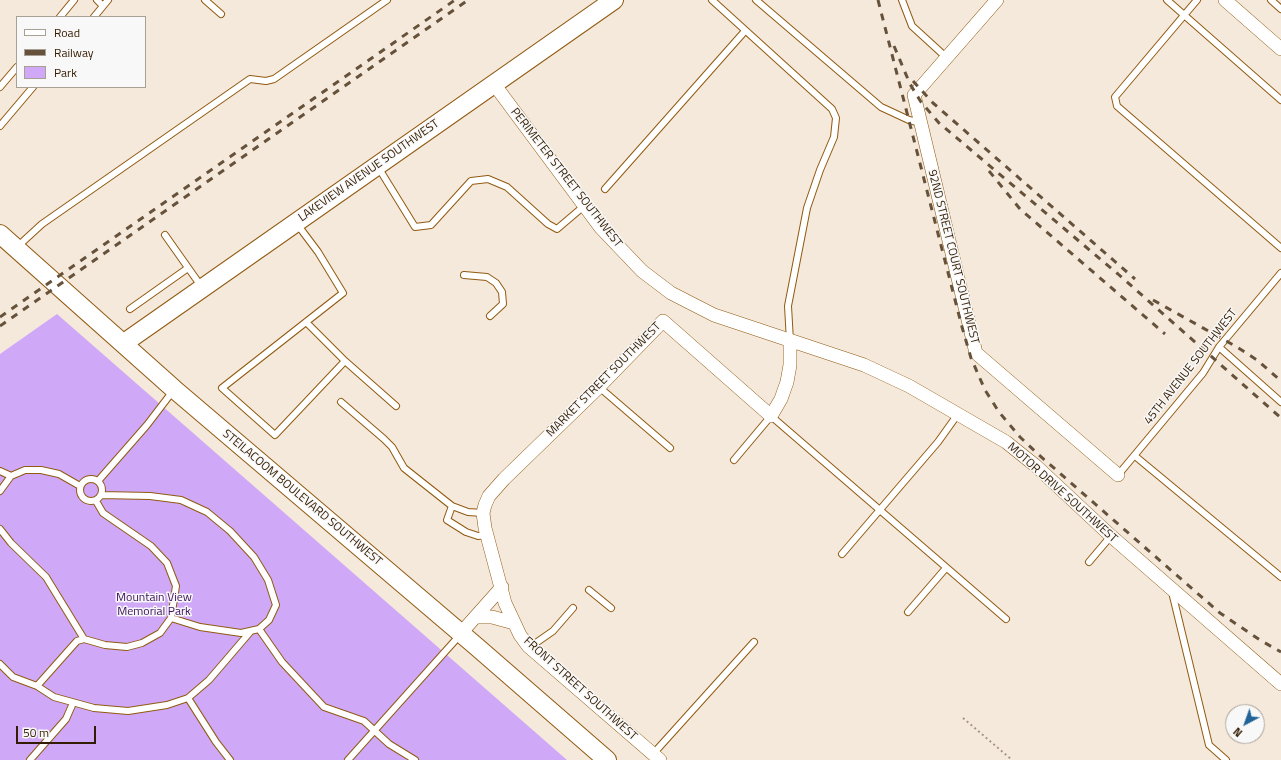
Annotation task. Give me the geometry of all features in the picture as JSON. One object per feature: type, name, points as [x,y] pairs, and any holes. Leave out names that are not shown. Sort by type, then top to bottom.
[{"type":"main road","name":"LAKEVIEW AVENUE SOUTHWEST","points":[[124,343],[614,0]]},
{"type":"main road","name":"STEILACOOM BOULEVARD SOUTHWEST","points":[[0,234],[124,343],[174,390],[607,760]]},
{"type":"street","points":[[947,58],[997,0]]},
{"type":"street","points":[[1225,0],[1281,48]]},
{"type":"street","name":"92ND STREET COURT SOUTHWEST","points":[[947,58],[914,95],[976,353],[1118,475]]},
{"type":"street","name":"PERIMETER STREET SOUTHWEST","points":[[494,84],[601,228],[637,267],[671,293],[714,315],[790,341]]},
{"type":"street","name":"MARKET STREET SOUTHWEST","points":[[502,587],[486,535],[483,513],[489,496],[504,479],[599,387],[663,321],[771,416]]},
{"type":"street","points":[[771,416],[781,399],[787,382],[790,366],[790,341]]},
{"type":"street","name":"MOTOR DRIVE SOUTHWEST","points":[[790,341],[864,366],[909,386],[1006,442],[1036,466],[1111,536],[1281,684]]},
{"type":"street","points":[[461,634],[502,587]]},
{"type":"street","name":"FRONT STREET SOUTHWEST","points":[[502,587],[505,603],[520,635],[530,647],[656,757]]},
{"type":"street","points":[[475,617],[492,617],[514,622]]},
{"type":"lane","points":[[61,16],[74,0]]},
{"type":"lane","points":[[97,0],[103,6]]},
{"type":"lane","points":[[95,16],[108,0]]},
{"type":"lane","points":[[205,0],[221,14]]},
{"type":"lane","points":[[16,248],[42,224],[250,79],[266,81],[274,79],[387,0]]},
{"type":"lane","points":[[712,0],[832,109],[836,118],[834,136],[820,170],[804,222],[788,306],[790,341]]},
{"type":"lane","points":[[756,0],[880,107],[909,120],[920,123]]},
{"type":"lane","points":[[902,0],[912,26],[947,58]]},
{"type":"lane","points":[[1167,0],[1280,98]]},
{"type":"lane","points":[[1197,0],[1115,97],[1117,106],[1281,248]]},
{"type":"lane","points":[[1271,0],[1281,9]]},
{"type":"lane","points":[[605,189],[746,31]]},
{"type":"lane","points":[[0,87],[16,68]]},
{"type":"lane","points":[[0,126],[32,88]]},
{"type":"lane","points":[[377,165],[415,227],[431,225],[471,181],[488,179],[507,187],[548,224],[557,229],[584,206]]},
{"type":"lane","points":[[296,222],[318,252],[343,293],[222,388],[275,435],[345,361]]},
{"type":"lane","points":[[165,235],[202,287]]},
{"type":"lane","points":[[130,309],[188,268]]},
{"type":"lane","name":"45TH AVENUE SOUTHWEST","points":[[1118,475],[1202,373],[1219,347],[1281,273]]},
{"type":"lane","points":[[464,275],[487,277],[496,283],[502,292],[503,304],[490,316]]},
{"type":"lane","points":[[306,322],[345,361],[396,406]]},
{"type":"lane","points":[[1219,347],[1281,402]]},
{"type":"lane","points":[[599,387],[670,448]]},
{"type":"lane","points":[[98,481],[147,425],[174,390]]},
{"type":"lane","points":[[340,402],[392,447],[404,468],[452,506],[468,512],[483,513]]},
{"type":"lane","points":[[842,554],[938,442],[958,414]]},
{"type":"lane","points":[[734,460],[771,416],[1006,619]]},
{"type":"lane","points":[[1135,456],[1281,577]]},
{"type":"lane","points":[[0,491],[11,476],[24,470],[41,470],[59,474],[80,486]]},
{"type":"lane","points":[[0,471],[11,476]]},
{"type":"lane","points":[[91,478],[98,481],[103,488],[101,495],[96,500],[88,501],[84,498],[80,491],[80,486],[87,479],[91,478]]},
{"type":"lane","points":[[101,495],[150,496],[181,500],[207,512],[230,531],[254,557],[268,580],[276,605],[269,620],[260,629],[242,633],[200,628],[171,618]]},
{"type":"lane","points":[[37,686],[76,641],[84,639],[105,645],[126,647],[142,643],[160,633],[171,618],[176,586],[167,563],[151,546],[103,513],[96,500]]},
{"type":"lane","points":[[452,506],[447,520],[466,532],[478,536],[486,535]]},
{"type":"lane","points":[[0,529],[11,543],[46,577],[84,639]]},
{"type":"lane","points":[[1089,562],[1111,536]]},
{"type":"lane","points":[[908,612],[946,568]]},
{"type":"lane","points":[[1171,588],[1209,745],[1226,760]]},
{"type":"lane","points":[[590,590],[611,608]]},
{"type":"lane","points":[[530,647],[553,631],[573,608]]},
{"type":"lane","points":[[260,629],[282,662],[324,707],[364,721],[389,744],[415,760]]},
{"type":"lane","points":[[0,664],[13,677],[37,686],[54,697],[94,708],[128,711],[167,705],[188,698],[209,680],[251,631]]},
{"type":"lane","points":[[348,760],[461,634]]},
{"type":"lane","points":[[656,757],[754,642]]},
{"type":"lane","points":[[188,698],[216,742],[230,760]]},
{"type":"lane","points":[[30,760],[66,719],[73,703]]},
{"type":"path","points":[[963,718],[1012,760]]},
{"type":"green space","name":"Mountain View Memorial Park","points":[[57,314],[567,760],[0,760],[0,354]]},
{"type":"railway","points":[[0,317],[455,0]]},
{"type":"railway","points":[[0,326],[468,0]]},
{"type":"railway","points":[[878,0],[962,327],[971,358],[985,390],[999,412],[1020,437],[1039,455],[1220,613],[1260,640],[1281,652]]},
{"type":"railway","points":[[894,46],[910,84],[921,102],[939,123],[1118,274],[1281,418]]},
{"type":"railway","points":[[913,81],[933,103],[1135,279]]},
{"type":"railway","points":[[989,171],[1020,209],[1165,334]]},
{"type":"railway","points":[[1153,300],[1237,347],[1257,360],[1281,381]]}]
